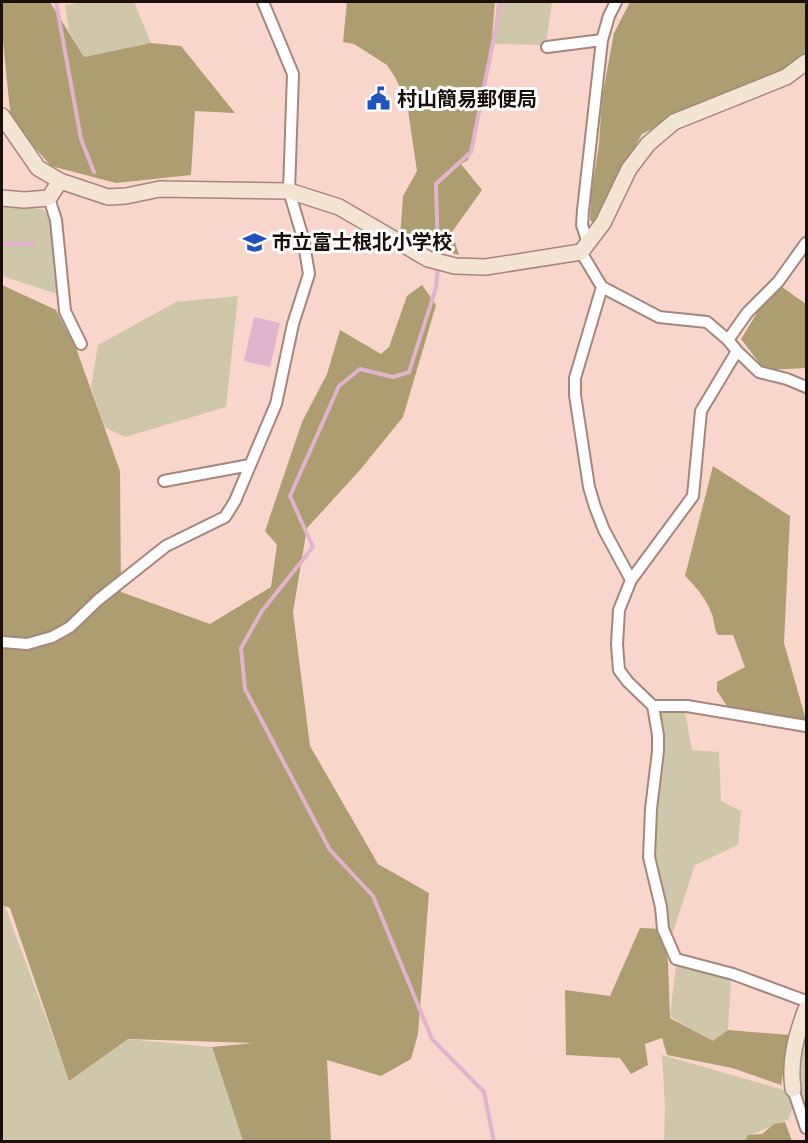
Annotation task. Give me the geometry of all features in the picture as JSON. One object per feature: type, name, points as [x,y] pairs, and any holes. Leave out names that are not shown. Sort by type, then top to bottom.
[{"type":"street","points":[[2,642],[27,644],[52,637],[70,627],[98,600],[166,546],[225,517],[235,501],[276,404],[280,376],[293,324],[309,274],[303,238],[289,191],[293,74],[263,2]]},
{"type":"street","points":[[616,2],[602,40],[582,225],[585,247],[602,287],[575,378],[575,395],[589,487],[595,507],[604,530],[631,580]]},
{"type":"street","points":[[547,47],[602,40]]},
{"type":"street","points":[[2,116],[38,168],[60,182],[108,197],[160,189],[289,191],[339,207],[428,259],[455,266],[486,267],[585,247],[603,223],[629,170],[648,144],[674,122],[786,77],[807,62]]},
{"type":"street","points":[[49,198],[60,182]]},
{"type":"street","points":[[2,198],[24,200],[49,198]]},
{"type":"street","points":[[49,198],[56,220],[65,311],[81,344]]},
{"type":"street","points":[[728,340],[747,313],[778,282],[807,243]]},
{"type":"street","points":[[602,287],[659,316],[707,322],[759,372],[807,387]]},
{"type":"street","points":[[737,351],[701,411],[693,496],[631,580],[619,610],[616,644],[619,670],[653,706],[658,751],[651,809],[649,857],[661,907],[663,929],[676,959],[733,975],[807,1001]]},
{"type":"street","points":[[164,482],[250,465]]},
{"type":"street","points":[[653,706],[687,706],[807,726]]},
{"type":"street","points":[[807,1009],[796,1036],[790,1071],[793,1089],[807,1128]]},
{"type":"shaded area","points":[[2,2],[50,2],[84,57],[151,43],[181,46],[235,113],[195,111],[191,175],[116,183],[51,166],[11,121],[2,31]]},
{"type":"shaded area","points":[[85,2],[134,2],[151,43],[84,57],[69,31],[65,5]]},
{"type":"shaded area","points":[[347,2],[495,2],[491,48],[471,149],[468,160],[461,164],[482,190],[452,232],[459,255],[400,238],[403,196],[417,171],[407,103],[387,65],[354,44],[343,42]]},
{"type":"shaded area","points":[[497,2],[552,2],[546,45],[492,44]]},
{"type":"shaded area","points":[[630,2],[806,2],[806,52],[780,74],[697,108],[642,134],[593,223],[590,220],[591,194],[599,145],[602,98],[614,33]]},
{"type":"shaded area","points":[[2,205],[43,209],[52,221],[57,294],[2,276]]},
{"type":"shaded area","points":[[2,285],[56,310],[76,348],[120,471],[121,592],[210,624],[271,587],[277,545],[265,531],[302,422],[327,374],[340,330],[381,354],[389,347],[407,296],[422,285],[436,305],[403,417],[360,470],[307,528],[293,612],[310,746],[378,864],[429,893],[418,1034],[411,1059],[381,1076],[327,1060],[331,1141],[243,1141],[212,1047],[253,1043],[128,1039],[69,1081],[10,908],[2,905]]},
{"type":"shaded area","points":[[782,287],[806,304],[806,368],[765,370],[741,339],[767,297]]},
{"type":"shaded area","points":[[238,296],[226,407],[125,437],[104,427],[91,387],[98,345],[176,302]]},
{"type":"shaded area","points":[[254,317],[280,323],[270,367],[244,361]]},
{"type":"shaded area","points":[[713,466],[790,516],[784,643],[806,720],[731,712],[717,691],[717,682],[745,667],[733,635],[718,635],[706,602],[685,576]]},
{"type":"shaded area","points":[[684,706],[692,750],[719,752],[721,801],[741,811],[738,845],[695,865],[669,944],[652,867],[655,708]]},
{"type":"shaded area","points":[[2,898],[69,1080],[127,1039],[212,1047],[243,1141],[2,1141]]},
{"type":"shaded area","points":[[640,928],[663,929],[668,963],[670,1018],[713,1041],[728,1030],[790,1035],[781,1085],[732,1068],[667,1055],[662,1038],[645,1044],[648,1065],[631,1074],[620,1058],[566,1055],[565,990],[610,996]]},
{"type":"shaded area","points":[[677,957],[731,979],[728,1030],[713,1043],[670,1016]]},
{"type":"shaded area","points":[[806,1035],[806,1110],[799,1085],[803,1039]]},
{"type":"shaded area","points":[[662,1055],[791,1092],[792,1109],[789,1119],[751,1135],[748,1141],[664,1141],[665,1106]]},
{"type":"shaded area","points":[[785,1122],[792,1141],[745,1141],[748,1135],[762,1134],[774,1124]]},
{"type":"waterway","points":[[56,2],[81,139],[94,172]]},
{"type":"waterway","points":[[438,257],[436,184],[471,152],[501,2]]},
{"type":"waterway","points":[[2,244],[34,244]]},
{"type":"waterway","points":[[438,265],[436,288],[409,372],[393,377],[360,369],[339,386],[290,496],[313,547],[262,611],[241,648],[245,689],[330,850],[373,896],[432,1039],[484,1092],[494,1142]]},
{"type":"place","name":"村山簡易郵便局","points":[[379,99]]},
{"type":"place","name":"市立富士根北小学校","points":[[254,242]]}]
